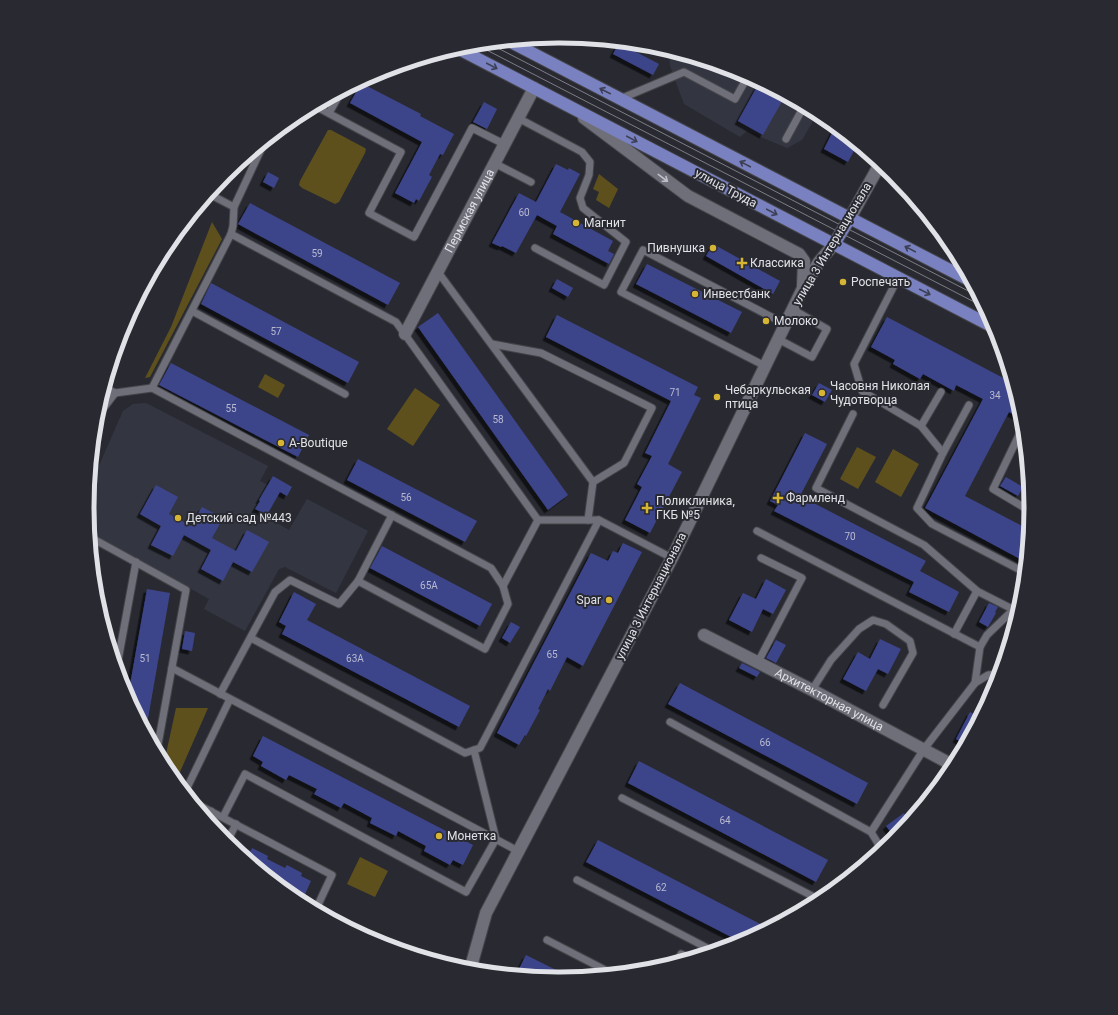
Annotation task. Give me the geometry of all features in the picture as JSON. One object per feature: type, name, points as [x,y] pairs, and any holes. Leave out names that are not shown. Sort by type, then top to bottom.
[{"type":"main road","points":[[516,45],[961,275]]},
{"type":"main road","name":"улица Труда","points":[[466,52],[985,323]]},
{"type":"main road","name":"улица 3 Интернационала","points":[[834,244],[850,218]]},
{"type":"street","name":"Пермская улица","points":[[405,334],[534,88]]},
{"type":"street","points":[[565,104],[688,196],[799,254],[804,261],[803,288]]},
{"type":"street","name":"улица 3 Интернационала","points":[[850,218],[877,169]]},
{"type":"street","name":"улица 3 Интернационала","points":[[472,964],[486,913],[672,558],[803,288],[819,262],[834,244]]},
{"type":"street","name":"Архитекторная улица","points":[[704,635],[812,690],[947,762]]},
{"type":"lane","points":[[525,50],[528,44]]},
{"type":"lane","points":[[620,99],[684,72],[735,99],[745,82]]},
{"type":"lane","points":[[329,113],[335,101]]},
{"type":"lane","points":[[321,109],[401,152],[369,213],[414,237],[472,128],[504,144]]},
{"type":"lane","points":[[786,139],[801,111]]},
{"type":"lane","points":[[518,118],[582,152],[590,162],[589,175],[580,198],[583,208],[626,242],[604,285],[535,248]]},
{"type":"lane","points":[[152,388],[231,234],[234,207],[259,153]]},
{"type":"lane","points":[[494,163],[531,182]]},
{"type":"lane","points":[[214,197],[234,207]]},
{"type":"lane","points":[[231,234],[396,322],[538,520]]},
{"type":"lane","points":[[764,366],[621,292],[643,250],[785,324]]},
{"type":"lane","points":[[438,272],[593,482],[588,520]]},
{"type":"lane","points":[[898,278],[854,364],[862,391],[922,426],[943,453]]},
{"type":"lane","points":[[778,339],[812,357],[827,329],[792,310]]},
{"type":"lane","points":[[192,311],[345,394]]},
{"type":"lane","points":[[492,344],[541,352],[652,408],[624,463],[593,482]]},
{"type":"lane","points":[[109,390],[114,393],[152,388],[491,568],[503,586],[508,604],[485,649],[358,581]]},
{"type":"lane","points":[[922,426],[940,392]]},
{"type":"lane","points":[[106,402],[114,393]]},
{"type":"lane","points":[[969,405],[943,453],[917,508],[932,524],[1020,570]]},
{"type":"lane","points":[[853,414],[816,488],[924,545],[977,590],[1013,608]]},
{"type":"lane","points":[[1018,436],[992,489],[1024,508]]},
{"type":"lane","points":[[220,694],[275,592],[290,580],[339,604],[358,581],[392,515]]},
{"type":"lane","points":[[538,520],[599,520],[672,558]]},
{"type":"lane","points":[[503,586],[538,520]]},
{"type":"lane","points":[[251,638],[465,753],[480,748],[599,520]]},
{"type":"lane","points":[[757,531],[980,648]]},
{"type":"lane","points":[[95,540],[186,590],[158,742]]},
{"type":"lane","points":[[758,662],[802,578],[761,558]]},
{"type":"lane","points":[[119,656],[136,562]]},
{"type":"lane","points":[[954,634],[977,590]]},
{"type":"lane","points":[[975,683],[980,648],[987,635],[1011,614]]},
{"type":"lane","points":[[812,690],[831,660],[859,629],[873,620],[886,624],[910,640],[913,653],[883,705]]},
{"type":"lane","points":[[172,668],[518,851]]},
{"type":"lane","points":[[871,832],[924,749],[975,683],[988,675],[992,675]]},
{"type":"lane","points":[[188,787],[230,699]]},
{"type":"lane","points":[[670,722],[871,832],[878,844]]},
{"type":"lane","points":[[222,817],[245,774],[466,892],[496,839],[474,750]]},
{"type":"lane","points":[[622,798],[813,896]]},
{"type":"lane","points":[[205,808],[332,875],[318,905]]},
{"type":"lane","points":[[230,835],[236,824]]},
{"type":"lane","points":[[576,880],[706,948]]},
{"type":"lane","points":[[547,940],[604,970]]},
{"type":"shaded area","points":[[669,57],[737,78],[791,105],[814,119],[802,140],[787,148],[747,131],[740,137],[684,104],[670,66]]},
{"type":"shaded area","points":[[328,130],[331,130],[366,149],[339,202],[335,204],[302,188],[299,185]]},
{"type":"shaded area","points":[[599,174],[618,189],[609,208],[596,200],[599,192],[593,189]]},
{"type":"shaded area","points":[[212,222],[222,239],[150,377],[145,378],[171,327]]},
{"type":"shaded area","points":[[265,374],[285,385],[278,398],[258,387]]},
{"type":"shaded area","points":[[415,388],[440,405],[413,446],[387,429]]},
{"type":"shaded area","name":"Детский сад №443","points":[[146,403],[268,466],[260,481],[268,485],[254,510],[289,530],[307,499],[368,531],[336,593],[285,567],[279,569],[245,631],[204,609],[209,599],[95,535],[95,474],[123,411],[133,404]]},
{"type":"shaded area","points":[[857,447],[876,457],[858,489],[840,479]]},
{"type":"shaded area","points":[[893,449],[919,464],[901,497],[875,482]]},
{"type":"shaded area","points":[[176,708],[208,708],[179,774],[166,754]]},
{"type":"shaded area","points":[[360,857],[388,871],[375,897],[347,884]]},
{"type":"building","points":[[617,47],[630,49],[659,64],[653,75],[613,54]]},
{"type":"building","points":[[366,85],[421,114],[420,116],[454,134],[443,155],[440,154],[429,175],[432,177],[419,201],[416,199],[414,203],[395,193],[422,142],[350,103],[358,89],[363,87],[364,88]]},
{"type":"building","points":[[757,87],[782,101],[763,135],[738,121]]},
{"type":"building","points":[[484,102],[497,109],[487,129],[473,122]]},
{"type":"building","points":[[832,132],[855,149],[848,162],[824,149]]},
{"type":"building","points":[[556,164],[568,170],[569,168],[580,174],[560,212],[613,241],[608,251],[614,254],[609,264],[553,234],[557,226],[537,215],[516,253],[492,243],[519,193],[536,202]]},
{"type":"building","points":[[268,172],[279,178],[274,188],[263,182]]},
{"type":"building","points":[[250,203],[400,283],[388,305],[238,224]]},
{"type":"building","points":[[713,244],[780,281],[773,294],[706,256]]},
{"type":"building","points":[[647,264],[742,312],[731,333],[636,284]]},
{"type":"building","points":[[557,279],[573,288],[568,297],[552,288]]},
{"type":"building","points":[[211,283],[359,362],[348,383],[201,304]]},
{"type":"building","points":[[438,313],[568,495],[548,510],[418,327]]},
{"type":"building","points":[[557,315],[698,387],[694,395],[701,398],[668,464],[682,472],[650,533],[625,520],[642,487],[637,484],[652,456],[645,453],[671,401],[546,337]]},
{"type":"building","points":[[887,317],[1006,379],[1015,415],[1009,412],[965,496],[1023,527],[1021,559],[925,508],[983,399],[956,385],[954,391],[923,374],[920,379],[893,364],[895,360],[871,347]]},
{"type":"building","points":[[171,363],[309,435],[298,457],[159,385]]},
{"type":"building","name":"Часовня Николая Чудотворца","points":[[819,383],[832,390],[825,402],[812,395]]},
{"type":"building","points":[[805,433],[827,444],[800,496],[926,561],[920,571],[959,592],[949,612],[909,592],[914,582],[774,511],[778,505],[770,501]]},
{"type":"building","points":[[358,459],[477,521],[465,542],[347,480]]},
{"type":"building","points":[[273,476],[292,487],[287,496],[280,492],[267,515],[255,509]]},
{"type":"building","points":[[1006,477],[1023,487],[1018,496],[1000,486]]},
{"type":"building","points":[[156,485],[178,497],[169,514],[191,526],[202,507],[223,518],[212,538],[236,551],[247,530],[269,542],[252,572],[233,562],[223,581],[201,569],[211,550],[184,535],[173,556],[151,545],[161,526],[140,514]]},
{"type":"building","points":[[623,543],[642,552],[583,666],[567,657],[550,691],[548,689],[538,709],[540,710],[526,736],[525,735],[519,745],[497,733],[591,553],[608,561],[613,551],[618,553]]},
{"type":"building","points":[[382,546],[492,604],[480,626],[370,568]]},
{"type":"building","points":[[766,579],[786,590],[773,614],[763,609],[752,632],[729,620],[743,593],[756,599]]},
{"type":"building","points":[[147,589],[170,593],[147,723],[130,685]]},
{"type":"building","points":[[294,592],[316,604],[307,620],[470,706],[459,727],[282,634],[286,626],[279,622]]},
{"type":"building","points":[[989,603],[998,607],[988,627],[979,622]]},
{"type":"building","points":[[511,622],[520,627],[510,643],[502,638]]},
{"type":"building","points":[[185,631],[195,633],[192,651],[182,649]]},
{"type":"building","points":[[880,639],[901,649],[888,674],[878,669],[866,691],[843,679],[858,652],[870,659]]},
{"type":"building","points":[[776,640],[786,645],[776,663],[766,658]]},
{"type":"building","points":[[742,663],[760,672],[757,677],[739,668]]},
{"type":"building","points":[[680,683],[868,783],[857,804],[668,704]]},
{"type":"building","points":[[970,712],[975,715],[960,741],[956,739]]},
{"type":"building","points":[[263,736],[473,845],[463,865],[453,860],[450,865],[424,851],[426,846],[398,831],[396,836],[370,823],[372,818],[344,803],[341,808],[314,794],[317,789],[289,775],[286,780],[261,766],[263,762],[253,756]]},
{"type":"building","points":[[639,761],[828,860],[816,882],[628,783]]},
{"type":"building","points":[[904,813],[906,816],[891,832],[886,826]]},
{"type":"building","points":[[598,840],[762,925],[734,938],[586,862]]},
{"type":"building","points":[[243,847],[251,851],[252,848],[268,856],[267,859],[285,868],[287,865],[302,873],[301,876],[311,881],[304,896],[276,876]]},
{"type":"building","points":[[526,955],[560,972],[529,971],[519,970]]},
{"type":"tram line","points":[[496,47],[971,292]]},
{"type":"tram line","points":[[485,49],[976,303]]},
{"type":"place","name":"Магнит","points":[[576,223]]},
{"type":"place","name":"Пивнушка","points":[[713,248]]},
{"type":"place","name":"Классика","points":[[742,263]]},
{"type":"place","name":"Роспечать","points":[[843,282]]},
{"type":"place","name":"Инвестбанк","points":[[695,294]]},
{"type":"place","name":"Молоко","points":[[766,321]]},
{"type":"place","name":"Часовня Николая Чудотворца","points":[[822,393]]},
{"type":"place","name":"Чебаркульская птица","points":[[717,397]]},
{"type":"place","name":"A-Boutique","points":[[281,443]]},
{"type":"place","name":"Фармленд","points":[[778,498]]},
{"type":"place","name":"Поликлиника, ГКБ №5","points":[[647,508]]},
{"type":"place","name":"Детский сад №443","points":[[178,518]]},
{"type":"place","name":"Spar","points":[[609,600]]},
{"type":"place","name":"Монетка","points":[[439,836]]}]
